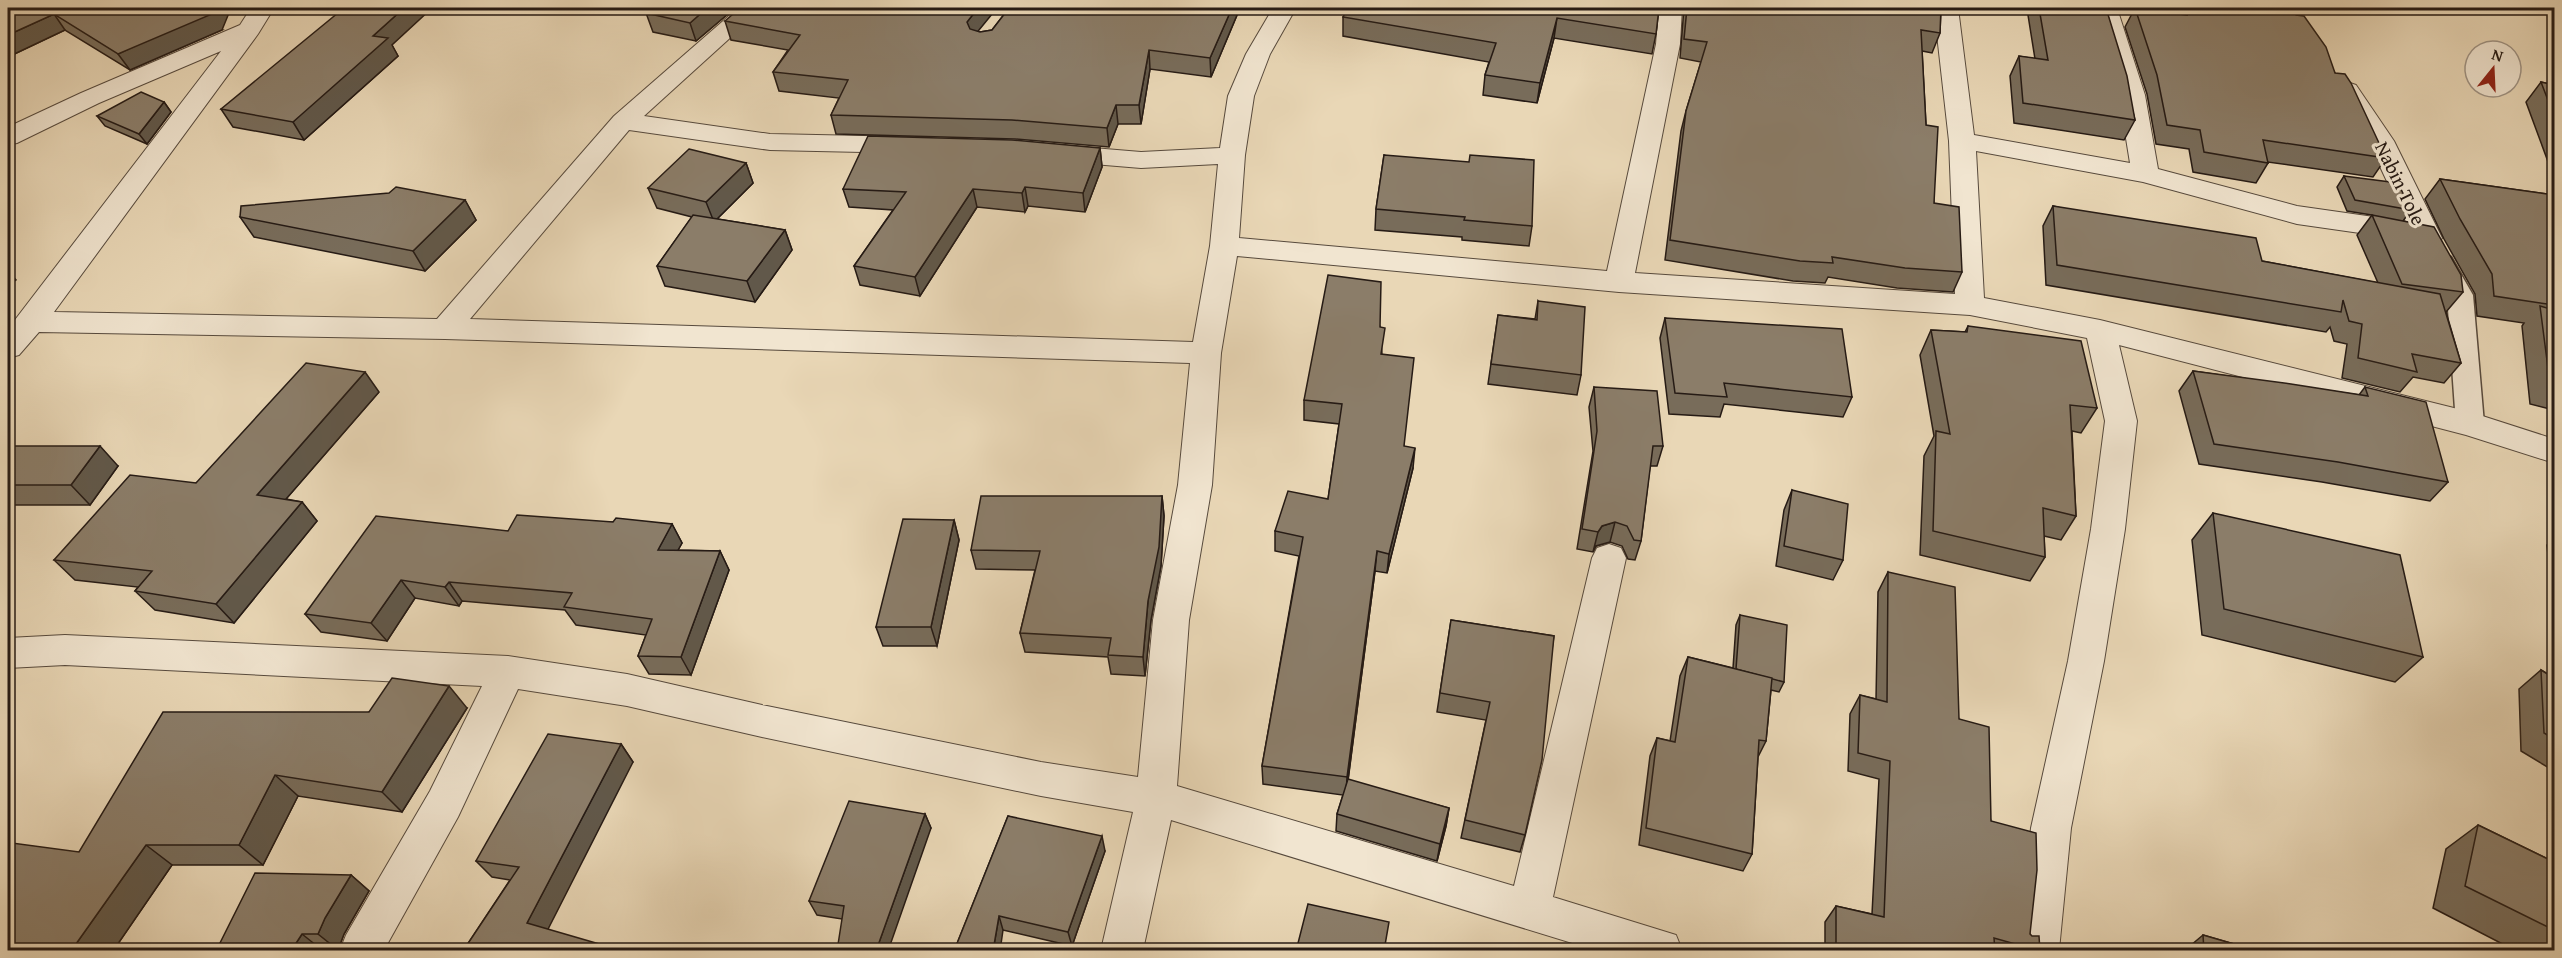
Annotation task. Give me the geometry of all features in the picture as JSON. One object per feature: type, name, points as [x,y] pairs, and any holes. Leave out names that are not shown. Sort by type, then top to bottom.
[{"type":"street","points":[[445,329],[623,121],[751,8]]},
{"type":"street","points":[[1122,951],[1155,798],[1171,620],[1195,485],[1206,353],[1224,246],[1232,155],[1241,96],[1258,54],[1284,8]]},
{"type":"street","points":[[1619,282],[1668,44],[1671,8]]},
{"type":"street","points":[[1946,8],[1962,141],[1970,305]]},
{"type":"street","points":[[2106,8],[2132,94],[2145,174]]},
{"type":"street","points":[[8,137],[256,18]]},
{"type":"street","points":[[8,348],[31,322],[256,18]]},
{"type":"street","name":"Nabin Tole","points":[[2330,65],[2381,141],[2428,238]]},
{"type":"street","points":[[623,121],[770,142],[936,146]]},
{"type":"street","name":"Nabin Tole","points":[[1962,141],[2145,174],[2297,215],[2374,226],[2428,238]]},
{"type":"street","points":[[1038,151],[1141,160],[1232,155]]},
{"type":"street","points":[[1224,246],[1619,282],[1970,305],[2100,330],[2470,424],[2554,451]]},
{"type":"street","points":[[31,322],[445,329],[1206,353]]},
{"type":"street","points":[[2038,951],[2051,828],[2086,661],[2108,529],[2121,421],[2100,330]]},
{"type":"street","points":[[1529,911],[1609,558]]},
{"type":"street","points":[[8,653],[88,651],[508,672],[627,690],[1029,777],[1155,798],[1661,951]]},
{"type":"street","points":[[361,951],[444,804],[508,672]]},
{"type":"lane","points":[[2428,238],[2460,295],[2470,424]]},
{"type":"building","points":[[8,8],[215,8],[212,14],[118,54],[54,14],[8,35]]},
{"type":"building","points":[[344,8],[404,8],[373,36],[388,38],[293,122],[221,109]]},
{"type":"building","points":[[652,8],[707,8],[690,23],[646,13]]},
{"type":"building","points":[[740,8],[978,8],[967,22],[970,29],[980,32],[992,30],[1009,8],[1232,8],[1210,58],[1149,50],[1139,105],[1116,105],[1107,128],[1012,120],[831,115],[848,80],[773,72],[800,35],[725,21]]},
{"type":"building","points":[[1348,8],[1659,8],[1656,34],[1557,18],[1540,83],[1485,75],[1496,43],[1343,17]]},
{"type":"building","points":[[1687,8],[1941,8],[1940,33],[1921,30],[1926,125],[1938,127],[1934,203],[1959,207],[1962,272],[1905,268],[1832,257],[1833,263],[1800,261],[1670,240],[1686,111],[1707,42],[1684,39]]},
{"type":"building","points":[[2039,8],[2106,8],[2127,76],[2135,120],[2023,103],[2019,56],[2048,60]]},
{"type":"building","points":[[2135,8],[2187,15],[2185,8],[2293,8],[2296,15],[2304,16],[2326,47],[2335,73],[2345,74],[2351,83],[2386,158],[2263,140],[2268,163],[2204,152],[2200,130],[2167,125],[2157,75]]},
{"type":"building","points":[[2541,82],[2554,85],[2554,116]]},
{"type":"building","points":[[141,92],[164,102],[139,134],[97,116]]},
{"type":"building","points":[[868,136],[1012,140],[1100,148],[1083,193],[1025,187],[1022,193],[973,189],[915,277],[854,266],[906,192],[843,189]]},
{"type":"building","points":[[689,149],[746,163],[706,202],[648,188]]},
{"type":"building","points":[[1384,155],[1469,162],[1470,155],[1534,160],[1532,226],[1376,209]]},
{"type":"building","points":[[2344,176],[2398,183],[2411,210],[2355,200]]},
{"type":"building","points":[[2440,179],[2554,195],[2554,233],[2548,232],[2554,272],[2554,305],[2494,296],[2492,274]]},
{"type":"building","points":[[396,187],[465,200],[413,251],[240,217],[241,206],[389,193]]},
{"type":"building","points":[[2053,206],[2256,238],[2262,261],[2440,294],[2461,363],[2412,354],[2417,372],[2358,358],[2362,324],[2349,321],[2343,300],[2341,312],[2057,265]]},
{"type":"building","points":[[693,215],[785,230],[747,281],[657,266]]},
{"type":"building","points":[[2372,215],[2434,227],[2461,275],[2463,292],[2402,284]]},
{"type":"building","points":[[1328,275],[1381,282],[1380,327],[1385,328],[1381,354],[1414,358],[1404,446],[1415,448],[1389,554],[1377,551],[1347,777],[1262,766],[1303,537],[1275,531],[1288,491],[1328,499],[1342,404],[1304,400]]},
{"type":"building","points":[[1538,301],[1585,307],[1581,375],[1491,364],[1498,315],[1537,320]]},
{"type":"building","points":[[2540,306],[2554,310],[2554,385],[2550,384]]},
{"type":"building","points":[[1665,318],[1842,329],[1852,397],[1724,383],[1727,397],[1675,393]]},
{"type":"building","points":[[1968,326],[2081,341],[2097,408],[2070,405],[2076,516],[2043,508],[2045,557],[1933,531],[1936,431],[1950,434],[1931,330],[1967,332]]},
{"type":"building","points":[[306,363],[365,372],[257,495],[302,502],[216,604],[135,591],[152,571],[54,560],[130,475],[196,483]]},
{"type":"building","points":[[2193,371],[2368,396],[2365,387],[2426,402],[2448,482],[2338,462],[2214,444]]},
{"type":"building","points":[[1594,387],[1657,391],[1663,446],[1653,446],[1641,541],[1634,540],[1627,526],[1615,522],[1602,526],[1598,532],[1582,529],[1597,431]]},
{"type":"building","points":[[8,446],[100,446],[71,485],[8,485]]},
{"type":"building","points":[[1792,490],[1848,504],[1843,560],[1784,546]]},
{"type":"building","points":[[981,496],[1162,496],[1159,547],[1148,601],[1143,657],[1108,655],[1111,638],[1020,633],[1040,551],[971,550]]},
{"type":"building","points":[[2213,513],[2400,555],[2423,657],[2224,609]]},
{"type":"building","points":[[517,515],[613,522],[616,518],[672,524],[658,550],[720,551],[681,657],[638,656],[652,619],[564,607],[572,593],[449,582],[445,587],[401,580],[371,623],[305,614],[376,516],[508,531]]},
{"type":"building","points":[[903,519],[954,520],[931,627],[876,627]]},
{"type":"building","points":[[1888,572],[1955,587],[1959,719],[1989,727],[1991,821],[2036,833],[2037,870],[2030,934],[2039,936],[2040,951],[1994,938],[1995,951],[1836,951],[1836,906],[1884,917],[1890,761],[1858,753],[1860,695],[1887,702]]},
{"type":"building","points":[[1740,615],[1787,625],[1784,682],[1736,669]]},
{"type":"building","points":[[1451,620],[1554,636],[1542,760],[1525,835],[1465,820],[1490,702],[1440,693]]},
{"type":"building","points":[[1688,657],[1772,678],[1766,741],[1759,740],[1752,854],[1646,828],[1657,738],[1675,742]]},
{"type":"building","points":[[2541,670],[2554,678],[2554,739],[2544,733]]},
{"type":"building","points":[[392,678],[449,686],[382,792],[275,775],[239,845],[146,845],[71,951],[8,951],[8,849],[12,843],[79,852],[163,712],[369,712]]},
{"type":"building","points":[[548,734],[621,744],[527,923],[613,948],[611,951],[463,951],[519,867],[476,861]]},
{"type":"building","points":[[1348,779],[1449,808],[1440,844],[1337,814]]},
{"type":"building","points":[[849,801],[925,814],[876,951],[837,951],[844,906],[809,901]]},
{"type":"building","points":[[1008,816],[1102,836],[1068,932],[999,916],[993,951],[954,951]]},
{"type":"building","points":[[2478,825],[2554,862],[2554,930],[2465,886]]},
{"type":"building","points":[[255,873],[351,875],[318,934],[302,934],[291,951],[216,951]]},
{"type":"building","points":[[1308,904],[1389,922],[1384,951],[1296,951]]},
{"type":"building","points":[[2203,935],[2258,951],[2204,951]]},
{"type":"building","points":[[1481,946],[1492,951],[1479,951]]},
{"type":"building","points":[[180,947],[201,951],[178,951]]}]
